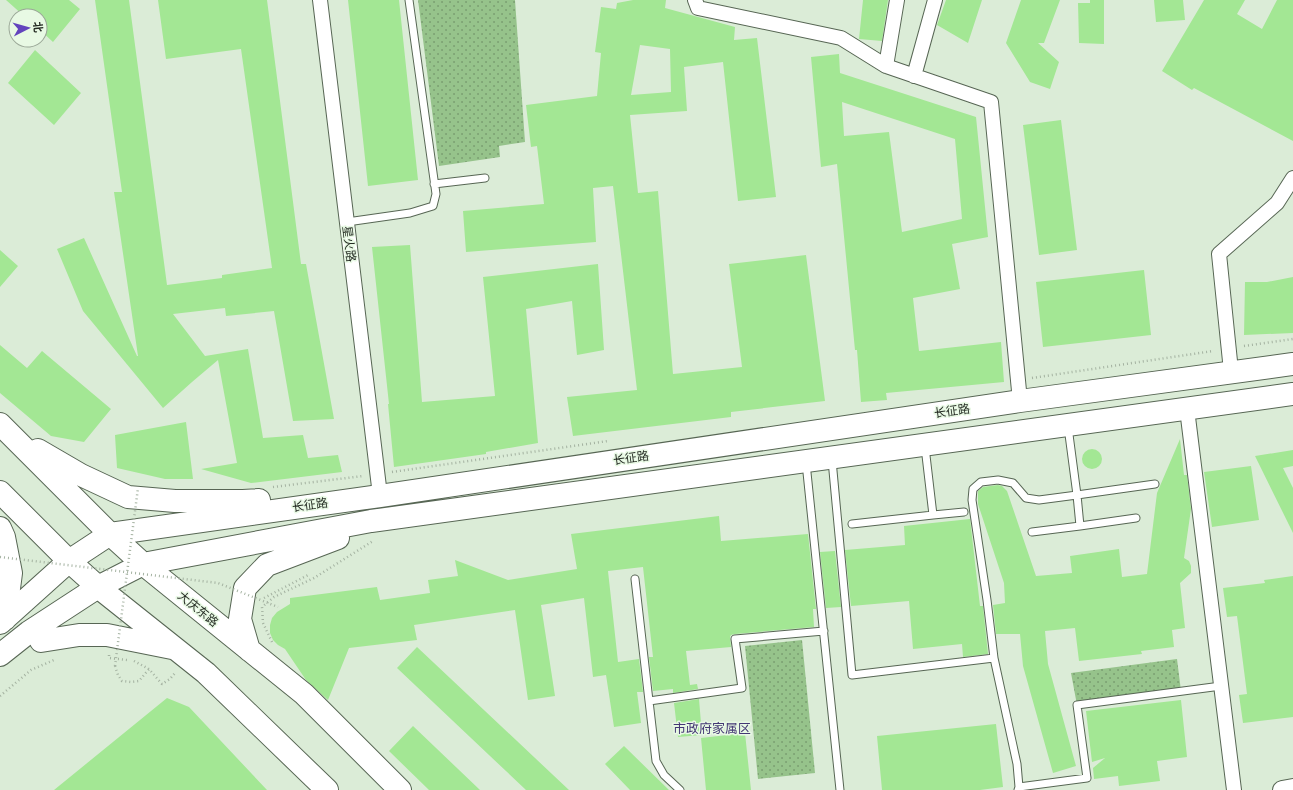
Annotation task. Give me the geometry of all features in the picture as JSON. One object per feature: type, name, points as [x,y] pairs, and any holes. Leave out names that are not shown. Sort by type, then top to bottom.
[{"type":"main road","name":"长征路","points":[[3,621],[69,561],[110,534],[463,483],[1019,390],[1293,364]]},
{"type":"main road","points":[[0,672],[35,636],[89,592],[136,568],[806,461],[1293,394]]},
{"type":"main road","points":[[6,429],[81,475],[128,497],[175,501],[243,501],[314,496],[378,481],[433,480],[463,483]]},
{"type":"main road","name":"大庆东路","points":[[6,429],[110,534],[136,568],[248,650],[304,694],[400,790]]},
{"type":"main road","points":[[0,492],[69,561],[89,592],[176,649],[206,673],[327,790]]},
{"type":"main road","points":[[0,528],[4,537],[11,573],[3,621]]},
{"type":"main road","points":[[248,650],[240,619],[245,588],[266,565],[349,533],[374,530]]},
{"type":"main road","points":[[0,655],[35,636],[107,635],[176,649]]},
{"type":"street","name":"星火路","points":[[320,0],[378,481]]},
{"type":"street","points":[[695,0],[698,8],[840,38],[886,66],[991,102],[1019,390]]},
{"type":"street","points":[[886,66],[897,0]]},
{"type":"street","points":[[914,76],[935,0]]},
{"type":"street","points":[[1231,371],[1219,254],[1278,203],[1293,178]]},
{"type":"street","points":[[1187,409],[1234,790]]},
{"type":"street","points":[[1282,790],[1293,788]]},
{"type":"lane","points":[[347,222],[410,214],[433,206],[436,194],[409,0]]},
{"type":"lane","points":[[434,184],[485,178]]},
{"type":"lane","points":[[1068,425],[1080,526]]},
{"type":"lane","points":[[925,445],[933,515]]},
{"type":"lane","points":[[831,458],[852,675],[994,658]]},
{"type":"lane","points":[[806,461],[840,790]]},
{"type":"lane","points":[[1155,484],[1038,500],[1026,498],[1013,483],[998,480],[981,482],[973,489],[972,500],[994,658],[1017,764],[1018,788],[1087,778],[1077,706],[1221,686]]},
{"type":"lane","points":[[852,524],[964,512]]},
{"type":"lane","points":[[1032,532],[1136,518]]},
{"type":"lane","points":[[636,578],[656,761],[664,775],[680,790]]},
{"type":"lane","points":[[649,701],[742,688],[735,639],[824,631]]},
{"type":"path","points":[[1019,390],[1228,349],[1293,339]]},
{"type":"path","points":[[270,487],[378,481],[612,440]]},
{"type":"path","points":[[138,488],[136,568],[115,666],[122,681],[131,682],[139,681],[149,669]]},
{"type":"path","points":[[275,648],[262,623],[262,607],[274,597],[314,578],[374,530]]},
{"type":"path","points":[[0,557],[136,568],[218,584],[278,607]]},
{"type":"path","points":[[260,600],[310,574]]},
{"type":"path","points":[[109,651],[109,658],[133,661],[149,669],[162,684],[170,679]]},
{"type":"path","points":[[116,651],[123,651]]},
{"type":"path","points":[[0,696],[32,670],[59,657]]},
{"type":"green space","points":[[418,0],[515,0],[525,142],[499,146],[500,157],[439,166]]},
{"type":"green space","points":[[802,640],[815,773],[758,779],[745,646]]},
{"type":"green space","points":[[1177,659],[1181,691],[1077,705],[1071,673]]},
{"type":"building","points":[[6,0],[69,0],[80,9],[53,42],[48,37],[48,8],[15,8]]},
{"type":"building","points":[[95,0],[129,0],[167,285],[222,278],[222,275],[272,268],[241,49],[166,59],[158,0],[267,0],[301,264],[306,264],[334,419],[293,421],[274,311],[226,316],[225,308],[173,314],[205,356],[248,349],[263,438],[303,435],[308,458],[338,455],[342,472],[251,483],[201,469],[237,463],[218,360],[163,408],[83,311],[57,249],[84,238],[138,356],[114,192],[122,192]]},
{"type":"building","points":[[348,0],[399,0],[418,180],[368,186]]},
{"type":"building","points":[[633,0],[666,0],[665,8],[735,27],[734,40],[757,38],[776,197],[738,201],[723,62],[684,67],[687,111],[630,115],[638,193],[658,191],[673,374],[742,367],[729,264],[806,255],[825,401],[731,412],[731,417],[573,436],[567,397],[637,390],[613,186],[593,188],[596,242],[466,252],[463,211],[544,204],[537,146],[531,147],[526,105],[597,96],[601,53],[595,52],[601,7],[616,9],[617,3]],"holes":[[[640,45],[670,49],[671,92],[631,95]]]},
{"type":"building","points":[[863,0],[888,0],[882,41],[859,39]]},
{"type":"building","points":[[946,0],[982,0],[968,43],[937,25]]},
{"type":"building","points":[[1021,0],[1060,0],[1044,43],[1038,43],[1059,62],[1050,89],[1030,82],[1006,43]]},
{"type":"building","points":[[1090,0],[1104,0],[1104,44],[1079,43],[1078,3],[1090,3]]},
{"type":"building","points":[[1154,0],[1183,0],[1185,20],[1156,22]]},
{"type":"building","points":[[1204,0],[1245,0],[1237,14],[1262,29],[1277,0],[1293,0],[1293,141],[1194,88],[1192,90],[1162,71]]},
{"type":"building","points":[[35,50],[81,93],[54,125],[8,83]]},
{"type":"building","points":[[839,54],[840,73],[976,117],[988,237],[952,244],[960,289],[913,298],[919,351],[1001,342],[1004,382],[886,393],[887,400],[861,402],[857,350],[855,350],[837,164],[821,167],[811,57]],"holes":[[[842,102],[955,139],[962,219],[902,232],[889,132],[844,136]]]},
{"type":"building","points":[[1061,120],[1077,250],[1039,255],[1023,125]]},
{"type":"building","points":[[410,245],[422,402],[495,396],[483,277],[598,264],[604,350],[577,355],[572,301],[526,309],[538,443],[486,452],[486,454],[394,467],[389,404],[372,247]]},
{"type":"building","points":[[0,250],[18,266],[0,287]]},
{"type":"building","points":[[1144,270],[1151,335],[1043,347],[1036,282]]},
{"type":"building","points":[[1293,277],[1293,333],[1244,335],[1245,282],[1267,282]]},
{"type":"building","points":[[0,345],[27,368],[42,351],[111,409],[84,442],[51,436],[0,393]]},
{"type":"building","points":[[186,422],[193,479],[165,479],[117,468],[115,435]]},
{"type":"building","points":[[1180,439],[1184,475],[1187,475],[1191,509],[1184,558],[1189,561],[1191,573],[1180,583],[1185,628],[1172,630],[1174,647],[1141,651],[1142,654],[1079,661],[1075,628],[1045,631],[1048,664],[1076,766],[1053,773],[1023,666],[1020,634],[996,634],[993,605],[1005,603],[1004,583],[978,504],[978,491],[983,487],[998,485],[1002,486],[1007,491],[1036,576],[1072,573],[1070,556],[1119,549],[1122,577],[1147,574],[1157,493]]},
{"type":"building","points":[[1092,449],[1099,452],[1102,459],[1099,466],[1092,469],[1085,466],[1082,459],[1085,452]]},
{"type":"building","points":[[1293,450],[1293,466],[1283,468],[1293,488],[1293,533],[1255,456]]},
{"type":"building","points":[[1251,466],[1259,520],[1212,527],[1204,472]]},
{"type":"building","points":[[719,516],[721,541],[808,534],[816,609],[813,609],[814,627],[735,634],[731,635],[730,637],[731,647],[686,651],[690,685],[697,684],[698,689],[673,693],[673,689],[653,691],[649,657],[653,657],[643,567],[608,571],[618,662],[639,659],[643,692],[637,692],[641,723],[614,727],[606,675],[593,677],[584,598],[541,605],[555,696],[528,700],[515,610],[414,625],[417,640],[349,648],[328,700],[306,680],[285,649],[273,640],[270,633],[272,618],[277,612],[290,604],[290,598],[377,587],[380,600],[430,593],[428,580],[458,576],[455,560],[508,580],[577,569],[571,534]]},
{"type":"building","points":[[970,519],[980,606],[983,606],[988,654],[963,657],[962,644],[913,649],[909,601],[851,606],[845,550],[905,545],[904,526]]},
{"type":"building","points":[[835,551],[841,607],[826,608],[820,552]]},
{"type":"building","points":[[1293,576],[1293,717],[1243,723],[1239,695],[1247,694],[1237,616],[1227,617],[1223,588],[1265,583],[1264,580]]},
{"type":"building","points":[[417,647],[569,790],[526,790],[397,668]]},
{"type":"building","points":[[167,698],[189,707],[267,790],[54,790]]},
{"type":"building","points":[[699,699],[702,735],[678,737],[674,703]]},
{"type":"building","points":[[1181,700],[1187,757],[1157,761],[1160,781],[1119,786],[1118,776],[1094,779],[1093,768],[1105,758],[1092,762],[1086,711]]},
{"type":"building","points":[[996,724],[1003,787],[980,790],[882,790],[877,736]]},
{"type":"building","points":[[413,726],[480,790],[429,790],[389,751]]},
{"type":"building","points":[[745,733],[751,790],[706,790],[701,738]]},
{"type":"building","points":[[624,746],[669,790],[630,790],[605,764]]},
{"type":"district","name":"市政府家属区","points":[[712,728]]}]
